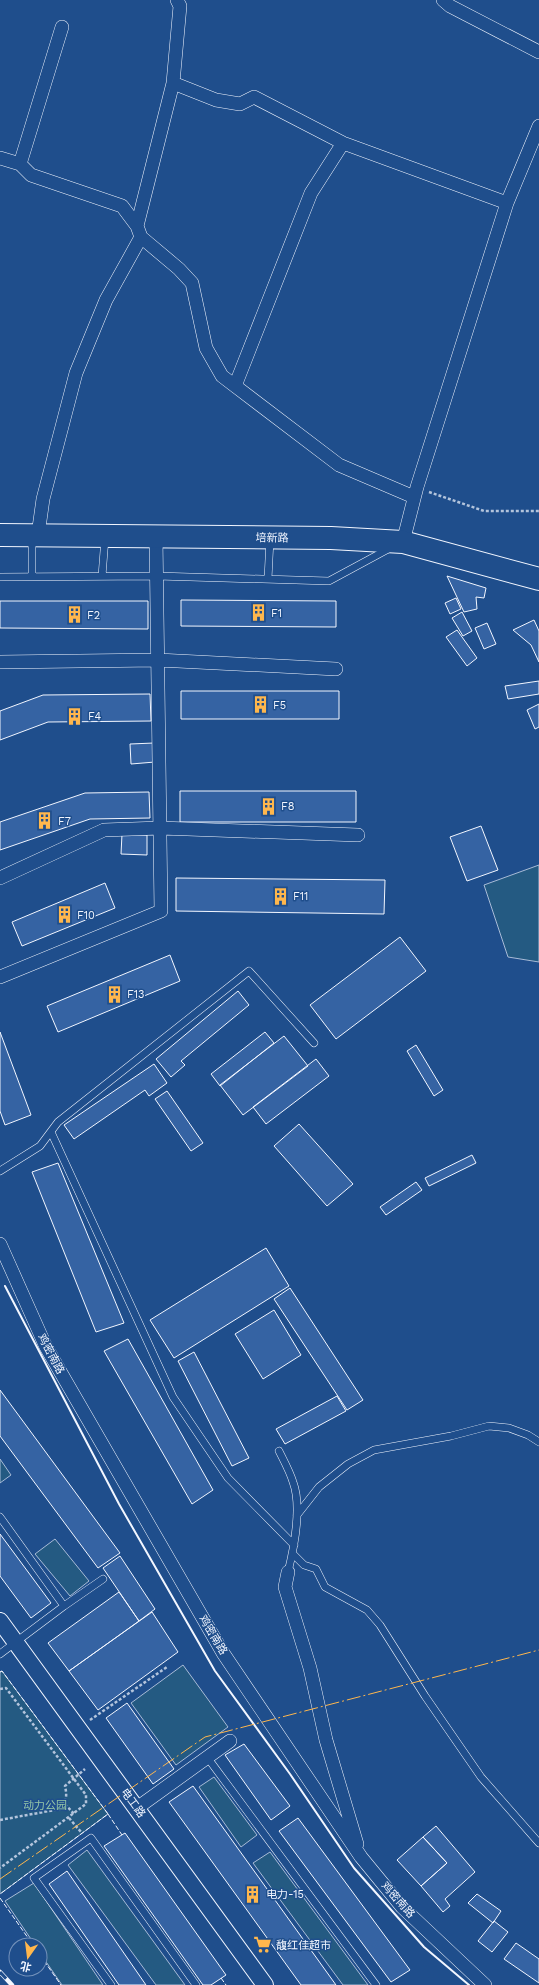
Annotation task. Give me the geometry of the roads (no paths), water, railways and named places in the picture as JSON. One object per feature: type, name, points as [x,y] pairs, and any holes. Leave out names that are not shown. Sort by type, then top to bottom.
[{"type":"highway","name":"培新路","points":[[0,535],[156,536],[403,542],[539,579]]},
{"type":"street","points":[[35,535],[76,373],[106,300],[139,231],[173,83],[180,6],[177,0]]},
{"type":"street","points":[[443,0],[450,6],[539,52]]},
{"type":"street","points":[[20,164],[62,26]]},
{"type":"street","points":[[173,83],[216,100],[240,104],[254,97],[343,143],[507,203]]},
{"type":"street","points":[[403,542],[415,492],[507,203],[539,126]]},
{"type":"street","points":[[235,386],[311,192],[343,143]]},
{"type":"street","points":[[0,158],[20,164],[31,174],[122,206],[139,231],[192,283],[206,348],[222,376],[340,465],[415,492]]},
{"type":"street","points":[[1,974],[161,911],[156,536]]},
{"type":"street","points":[[0,662],[158,660],[336,669]]},
{"type":"street","points":[[0,878],[104,830],[160,828],[358,835]]},
{"type":"street","name":"鸡密南路","points":[[0,1244],[46,1347],[223,1653],[361,1857],[402,1907],[485,1985]]},
{"type":"street","points":[[288,1572],[285,1587],[310,1668],[326,1740],[361,1857]]},
{"type":"street","name":"电工路","points":[[0,1621],[265,1985]]},
{"type":"street","points":[[137,1808],[230,1741]]},
{"type":"lane","points":[[32,577],[35,535]]},
{"type":"lane","points":[[102,576],[105,536]]},
{"type":"lane","points":[[268,579],[270,538]]},
{"type":"lane","points":[[0,577],[157,576],[329,581],[403,542]]},
{"type":"lane","points":[[0,1171],[40,1146],[58,1122],[249,971],[314,1043]]},
{"type":"lane","points":[[51,1132],[173,1397],[228,1478],[294,1545]]},
{"type":"lane","points":[[297,1515],[319,1486],[348,1464],[374,1450],[451,1436],[489,1426],[509,1428],[539,1442]]},
{"type":"lane","points":[[279,1451],[294,1484],[297,1515],[293,1554],[288,1572]]},
{"type":"lane","points":[[0,1517],[64,1606]]},
{"type":"lane","points":[[293,1554],[304,1565],[316,1569],[325,1587],[367,1610],[380,1625],[425,1696],[481,1777],[539,1843]]},
{"type":"lane","points":[[0,1654],[103,1578]]},
{"type":"lane","points":[[208,1757],[376,1985]]},
{"type":"lane","points":[[111,1985],[34,1878],[91,1838],[196,1985]]},
{"type":"railway","points":[[0,1972],[12,1985]]},
{"type":"place","name":"F1","points":[[258,613]]},
{"type":"place","name":"F2","points":[[74,615]]},
{"type":"place","name":"F5","points":[[260,705]]},
{"type":"place","name":"F4","points":[[75,716]]},
{"type":"place","name":"F8","points":[[268,806]]},
{"type":"place","name":"F7","points":[[45,821]]},
{"type":"place","name":"F11","points":[[280,896]]},
{"type":"place","name":"F10","points":[[64,915]]},
{"type":"place","name":"F13","points":[[114,994]]},
{"type":"place","name":"电力-15","points":[[253,1894]]},
{"type":"place","name":"馥红佳超市","points":[[263,1945]]},
{"type":"park label","name":"动力公园","points":[[45,1805]]}]
